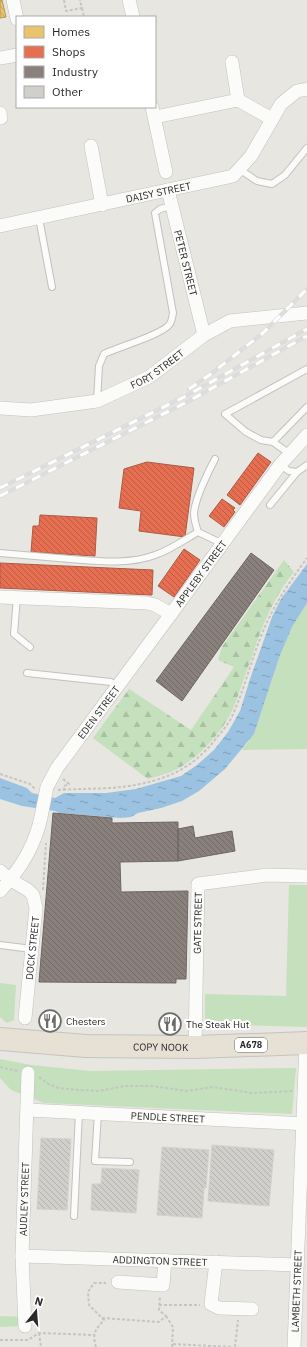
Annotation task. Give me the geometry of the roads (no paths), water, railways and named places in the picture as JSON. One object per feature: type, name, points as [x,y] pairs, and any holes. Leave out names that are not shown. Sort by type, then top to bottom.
[{"type":"highway","name":"COPY NOOK","points":[[4,1037],[86,1046],[195,1047],[306,1043]]},
{"type":"street","points":[[13,0],[16,16]]},
{"type":"street","points":[[130,0],[133,16]]},
{"type":"street","points":[[0,58],[16,55]]},
{"type":"street","points":[[232,62],[238,100]]},
{"type":"street","name":"DAISY STREET","points":[[0,226],[233,176],[251,156],[281,104],[297,91],[307,89]]},
{"type":"street","points":[[166,172],[153,112],[238,100],[272,119]]},
{"type":"street","points":[[92,146],[102,205]]},
{"type":"street","name":"PETER STREET","points":[[168,190],[204,335]]},
{"type":"street","name":"FORT STREET","points":[[0,408],[31,410],[98,401],[149,377],[204,335],[230,321],[307,313]]},
{"type":"street","name":"APPLEBY STREET","points":[[0,596],[147,603],[155,605],[171,614],[280,465],[307,435]]},
{"type":"street","name":"EDEN STREET","points":[[11,880],[31,848],[38,831],[47,790],[57,768],[171,614]]},
{"type":"street","points":[[0,871],[11,880],[0,891]]},
{"type":"street","name":"GATE STREET","points":[[195,1047],[198,884],[266,875],[307,876]]},
{"type":"street","name":"DOCK STREET","points":[[11,880],[28,890],[33,895],[36,908],[25,1018]]},
{"type":"street","name":"LAMBETH STREET","points":[[299,1341],[297,1265],[303,1205],[306,1043]]},
{"type":"street","name":"AUDLEY STREET","points":[[25,1326],[22,1256],[28,1110],[28,1073]]},
{"type":"street","name":"PENDLE STREET","points":[[28,1110],[305,1124]]},
{"type":"street","name":"ADDINGTON STREET","points":[[22,1256],[297,1265]]},
{"type":"street","points":[[118,1282],[163,1285],[165,1260]]},
{"type":"street","points":[[216,1262],[211,1304],[219,1308],[245,1309]]},
{"type":"lane","points":[[239,169],[257,180],[272,184],[285,175],[307,148]]},
{"type":"lane","points":[[98,401],[99,366],[104,354],[157,333],[169,326],[172,321],[172,308],[154,213],[160,209],[171,206]]},
{"type":"lane","points":[[39,218],[52,287]]},
{"type":"lane","points":[[290,454],[273,442],[262,440],[246,432],[225,414],[307,369]]},
{"type":"lane","points":[[273,442],[307,407]]},
{"type":"lane","points":[[215,459],[205,479],[194,512],[194,522],[198,532],[223,544]]},
{"type":"lane","points":[[280,465],[289,471],[297,472]]},
{"type":"lane","points":[[270,505],[297,472],[307,465]]},
{"type":"lane","points":[[0,553],[93,560],[119,561],[141,559],[156,555],[198,532]]},
{"type":"lane","points":[[17,597],[14,634],[30,647]]},
{"type":"lane","points":[[27,673],[111,682],[118,686]]},
{"type":"lane","points":[[0,945],[32,949]]},
{"type":"lane","points":[[74,1216],[79,1112]]},
{"type":"lane","points":[[98,1113],[96,1161],[130,1162]]},
{"type":"water","points":[[307,564],[307,603],[292,627],[279,658],[254,734],[225,769],[199,791],[182,801],[161,808],[138,813],[131,817],[121,818],[59,813],[55,811],[22,806],[0,799],[0,778],[27,788],[32,793],[55,798],[64,793],[106,793],[136,789],[181,776],[197,765],[214,750],[228,732],[240,711],[272,617],[281,599]]},
{"type":"railway","points":[[189,389],[211,374],[263,333],[307,289]]},
{"type":"railway","points":[[0,488],[184,397],[307,329]]},
{"type":"railway","points":[[0,496],[187,402],[307,336]]},
{"type":"place","name":"Chesters","points":[[50,1021]]},
{"type":"place","name":"The Steak Hut","points":[[170,1024]]}]
